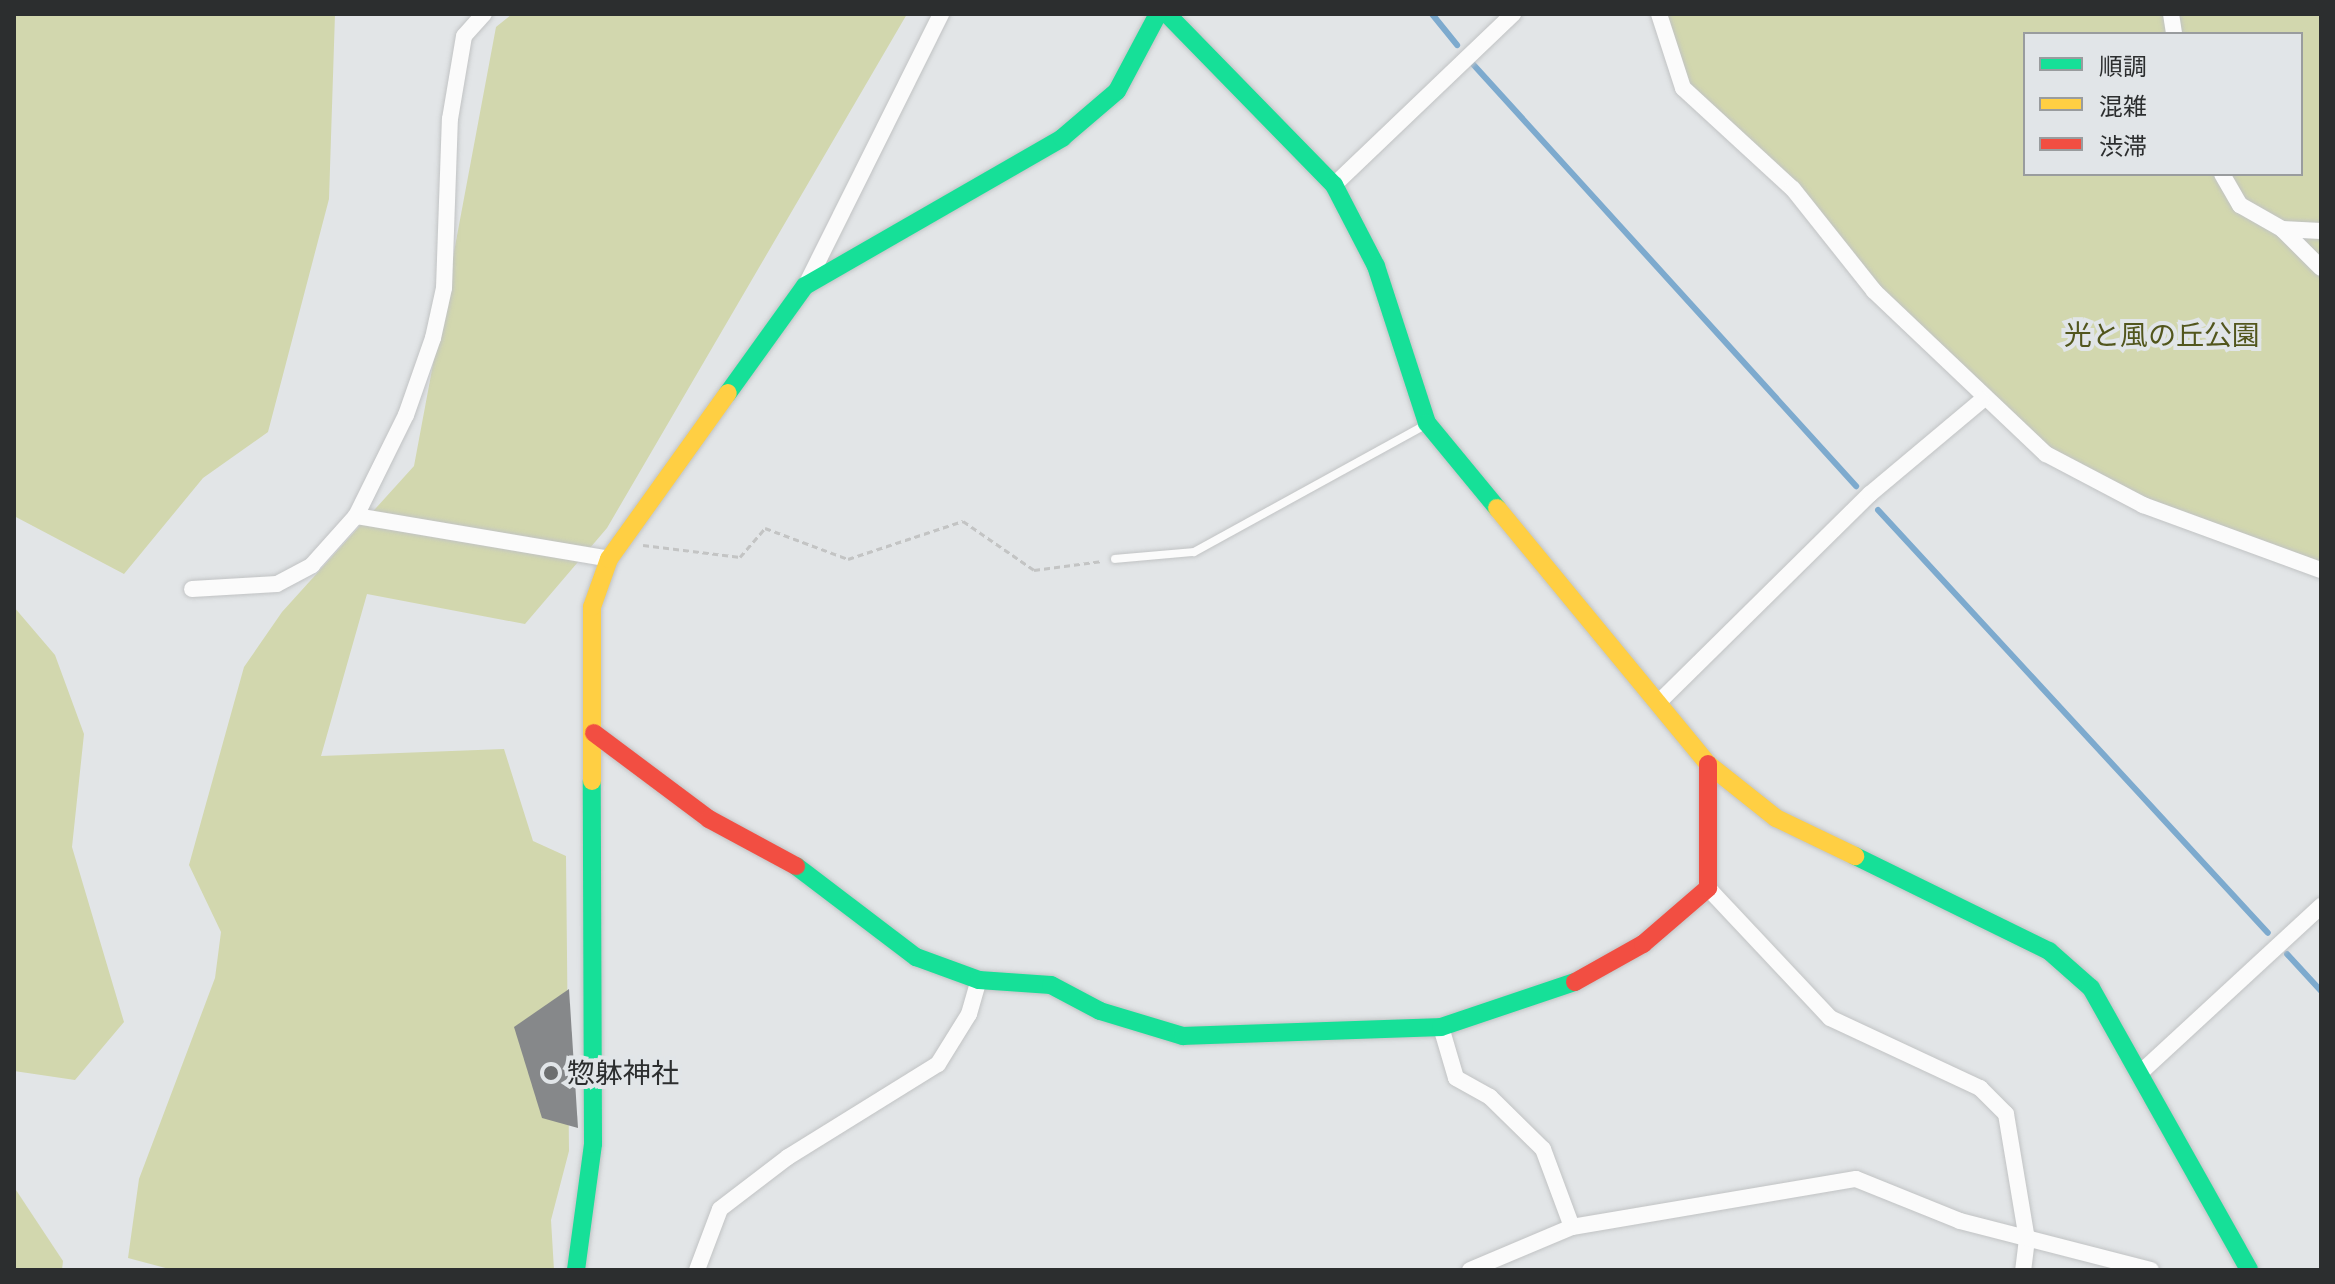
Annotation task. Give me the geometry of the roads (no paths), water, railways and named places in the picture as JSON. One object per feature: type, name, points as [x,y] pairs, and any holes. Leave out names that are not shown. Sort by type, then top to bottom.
[{"type":"street","points":[[192,589],[277,584],[312,565],[356,516],[406,415],[433,338],[444,288],[450,119],[464,36],[484,14]]},
{"type":"street","points":[[576,1270],[593,1144],[592,607],[609,559],[805,286],[941,14]]},
{"type":"street","points":[[805,286],[1062,138],[1117,91],[1158,14]]},
{"type":"street","points":[[1167,14],[1334,185],[1376,266],[1427,423],[1708,764],[1776,818],[2049,951],[2091,988],[2249,1270]]},
{"type":"street","points":[[1334,185],[1513,14]]},
{"type":"street","points":[[1659,14],[1683,88],[1793,189],[1874,291],[1982,400],[2046,454],[2143,505],[2321,570]]},
{"type":"street","points":[[2223,176],[2240,205],[2282,229],[2321,268]]},
{"type":"street","points":[[2282,229],[2321,231]]},
{"type":"street","points":[[1659,702],[1870,494],[1982,400]]},
{"type":"street","points":[[356,516],[609,559]]},
{"type":"street","points":[[594,733],[709,819],[788,860],[916,957],[979,980],[1051,985],[1100,1011],[1183,1036],[1441,1027],[1570,985],[1643,944],[1708,888]]},
{"type":"street","points":[[1708,764],[1708,888],[1830,1018],[1980,1088],[2006,1114],[2027,1239],[2023,1270]]},
{"type":"street","points":[[2139,1074],[2321,906]]},
{"type":"street","points":[[697,1270],[720,1209],[938,1064],[969,1014],[979,980]]},
{"type":"street","points":[[1441,1027],[1456,1078],[1490,1097],[1543,1149],[1572,1227]]},
{"type":"street","points":[[1470,1270],[1572,1227],[1856,1179],[2027,1239],[2151,1270]]},
{"type":"lane","points":[[1115,559],[1194,552],[1427,423]]},
{"type":"waterway","points":[[1432,14],[1457,45]]},
{"type":"waterway","points":[[1471,62],[1856,486]]},
{"type":"waterway","points":[[1878,510],[2268,933]]},
{"type":"waterway","points":[[2287,954],[2321,991]]},
{"type":"place","name":"惣躰神社","points":[[551,1073]]},
{"type":"park label","name":"光と風の丘公園","points":[[2162,335]]}]
